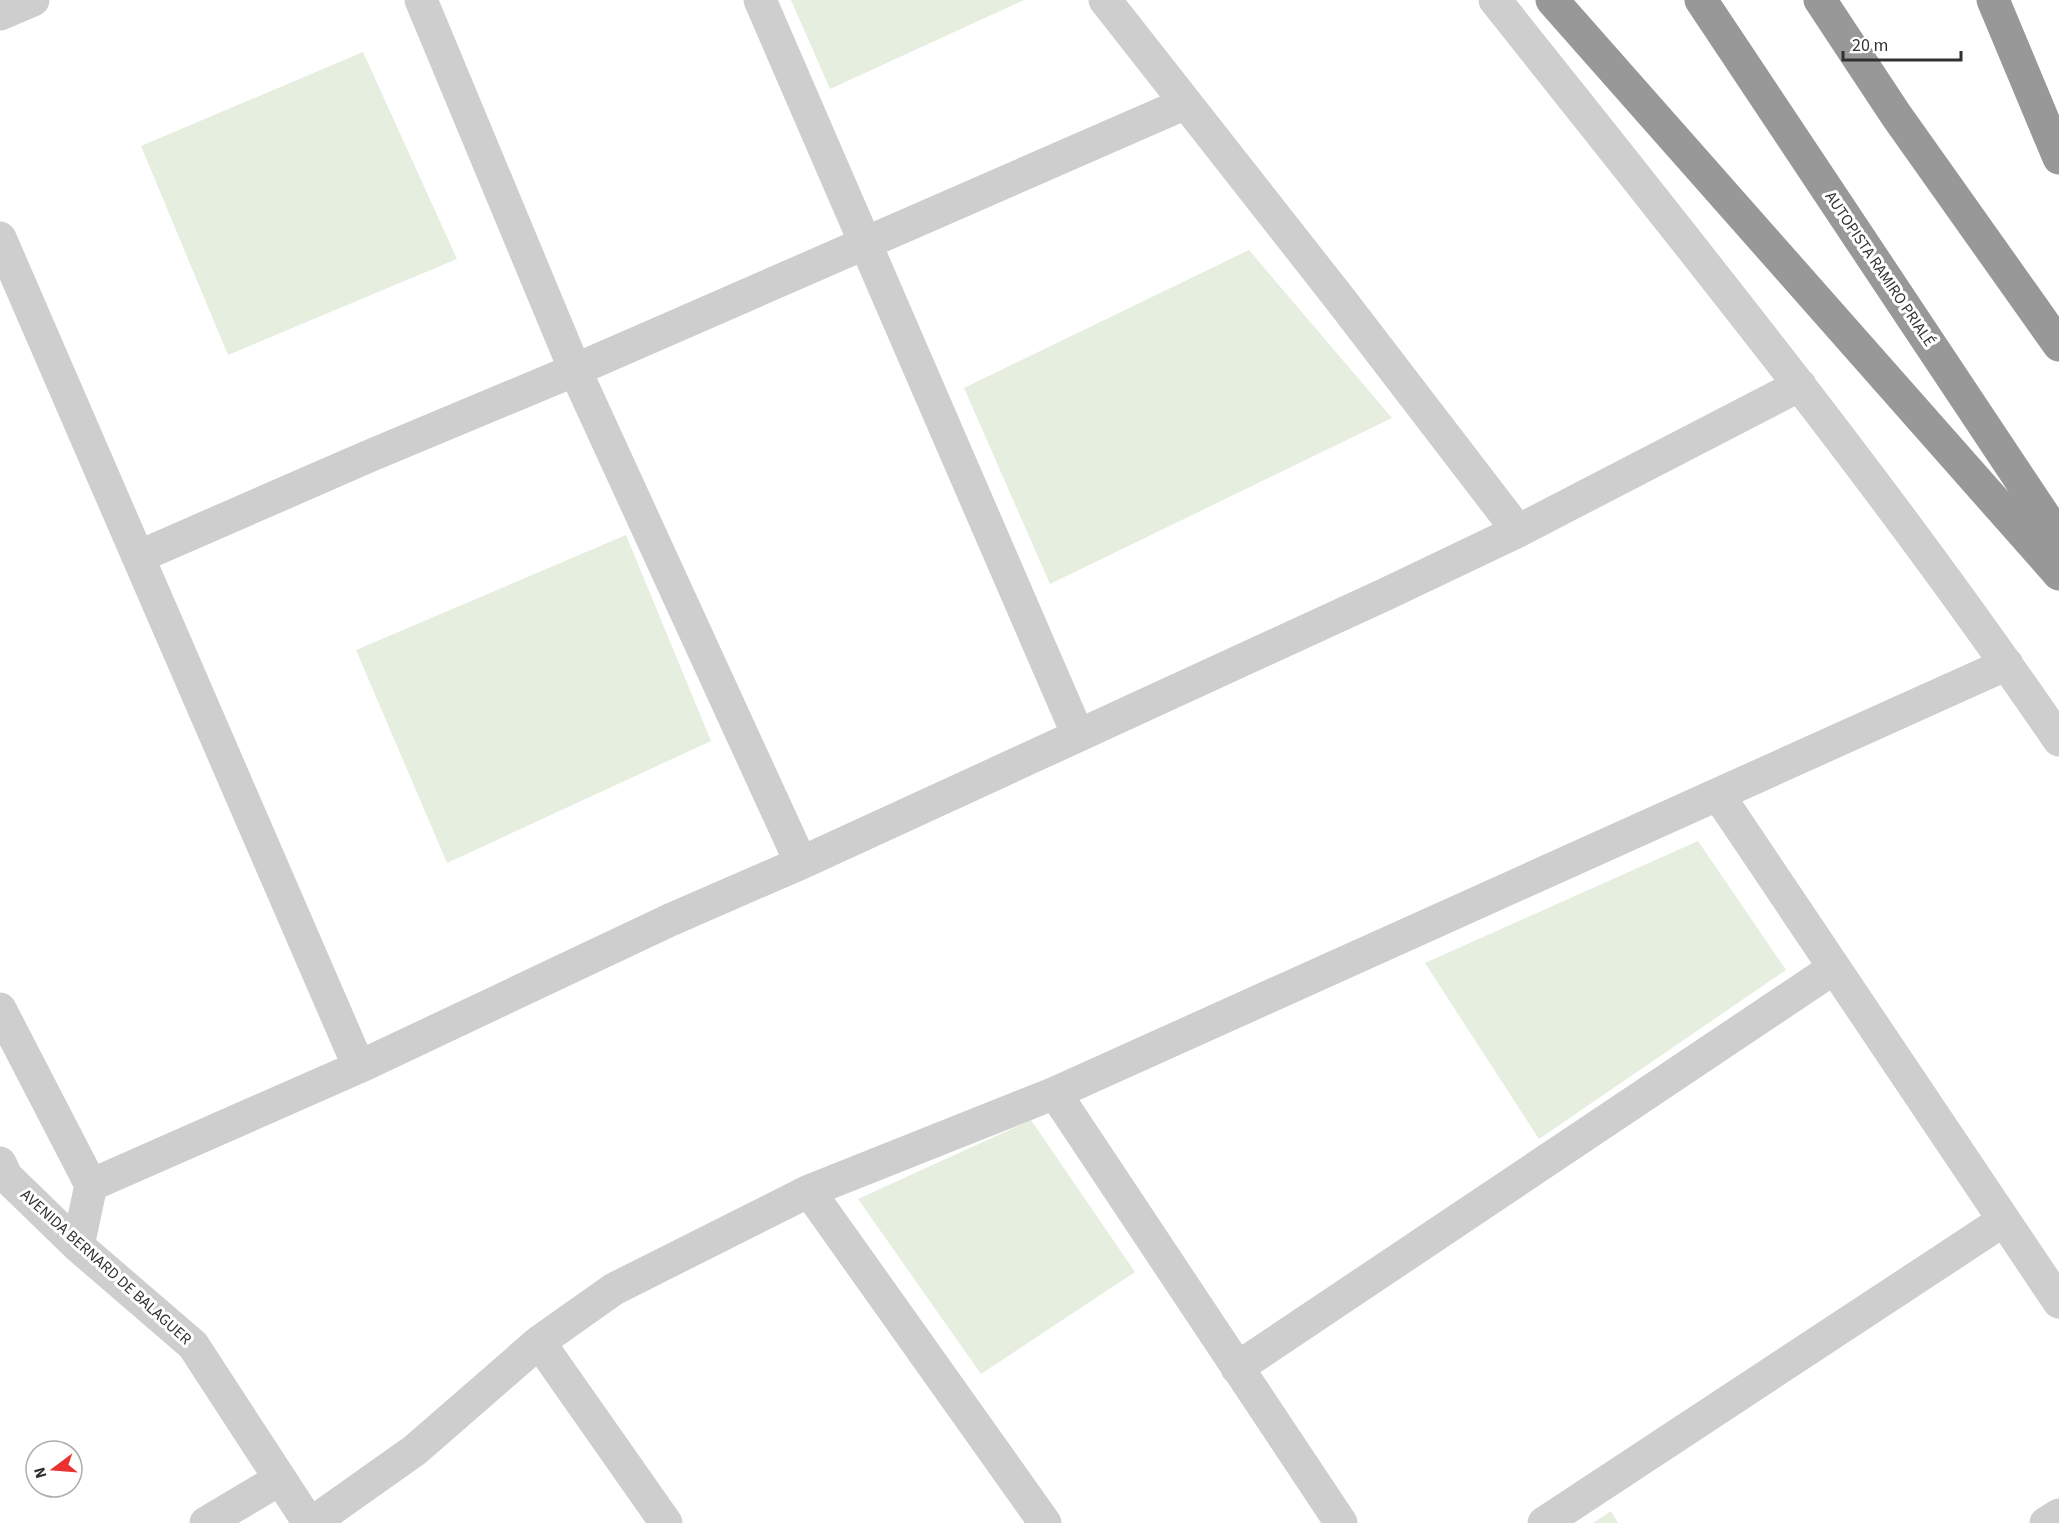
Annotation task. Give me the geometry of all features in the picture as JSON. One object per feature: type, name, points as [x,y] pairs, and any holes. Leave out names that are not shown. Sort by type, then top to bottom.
[{"type":"highway","points":[[1552,0],[2059,574]]},
{"type":"highway","name":"AUTOPISTA RAMIRO PRIALÉ","points":[[1701,0],[2059,538]]},
{"type":"highway","points":[[1820,0],[1896,115],[2059,345]]},
{"type":"highway","points":[[1994,0],[2059,158]]},
{"type":"street","points":[[0,14],[33,0]]},
{"type":"street","points":[[421,0],[575,370],[801,862]]},
{"type":"street","points":[[760,0],[1078,735]]},
{"type":"street","points":[[1105,0],[1518,531]]},
{"type":"street","points":[[1495,0],[1800,385],[2007,664],[2059,740]]},
{"type":"street","points":[[138,557],[367,457],[575,370],[1186,103]]},
{"type":"street","points":[[0,238],[359,1067]]},
{"type":"street","points":[[91,1185],[359,1067],[670,920],[1386,594],[1518,531],[1800,385]]},
{"type":"street","points":[[310,1523],[415,1450],[539,1342],[614,1288],[809,1191],[1055,1093],[1719,796],[2007,664]]},
{"type":"street","points":[[1719,796],[2059,1302]]},
{"type":"street","points":[[1237,1368],[1834,968]]},
{"type":"street","points":[[0,1009],[91,1185],[78,1246]]},
{"type":"street","points":[[1055,1093],[1341,1523]]},
{"type":"street","name":"AVENIDA BERNARD DE BALAGUER","points":[[0,1163],[6,1176],[78,1246],[193,1345],[310,1523]]},
{"type":"street","points":[[809,1191],[1046,1523]]},
{"type":"street","points":[[1544,1523],[2004,1220]]},
{"type":"street","points":[[539,1342],[666,1523]]},
{"type":"street","points":[[206,1523],[280,1479]]},
{"type":"street","points":[[2046,1523],[2059,1515]]},
{"type":"green space","points":[[791,0],[1024,0],[830,89]]},
{"type":"green space","points":[[363,52],[457,259],[228,355],[141,146]]},
{"type":"green space","points":[[1249,250],[1392,418],[1050,584],[964,388]]},
{"type":"green space","points":[[626,535],[711,741],[447,863],[356,650]]},
{"type":"green space","points":[[1698,841],[1786,970],[1539,1139],[1425,963]]},
{"type":"green space","points":[[1031,1120],[1135,1272],[981,1374],[858,1199]]},
{"type":"green space","points":[[1611,1511],[1618,1523],[1593,1523]]}]
